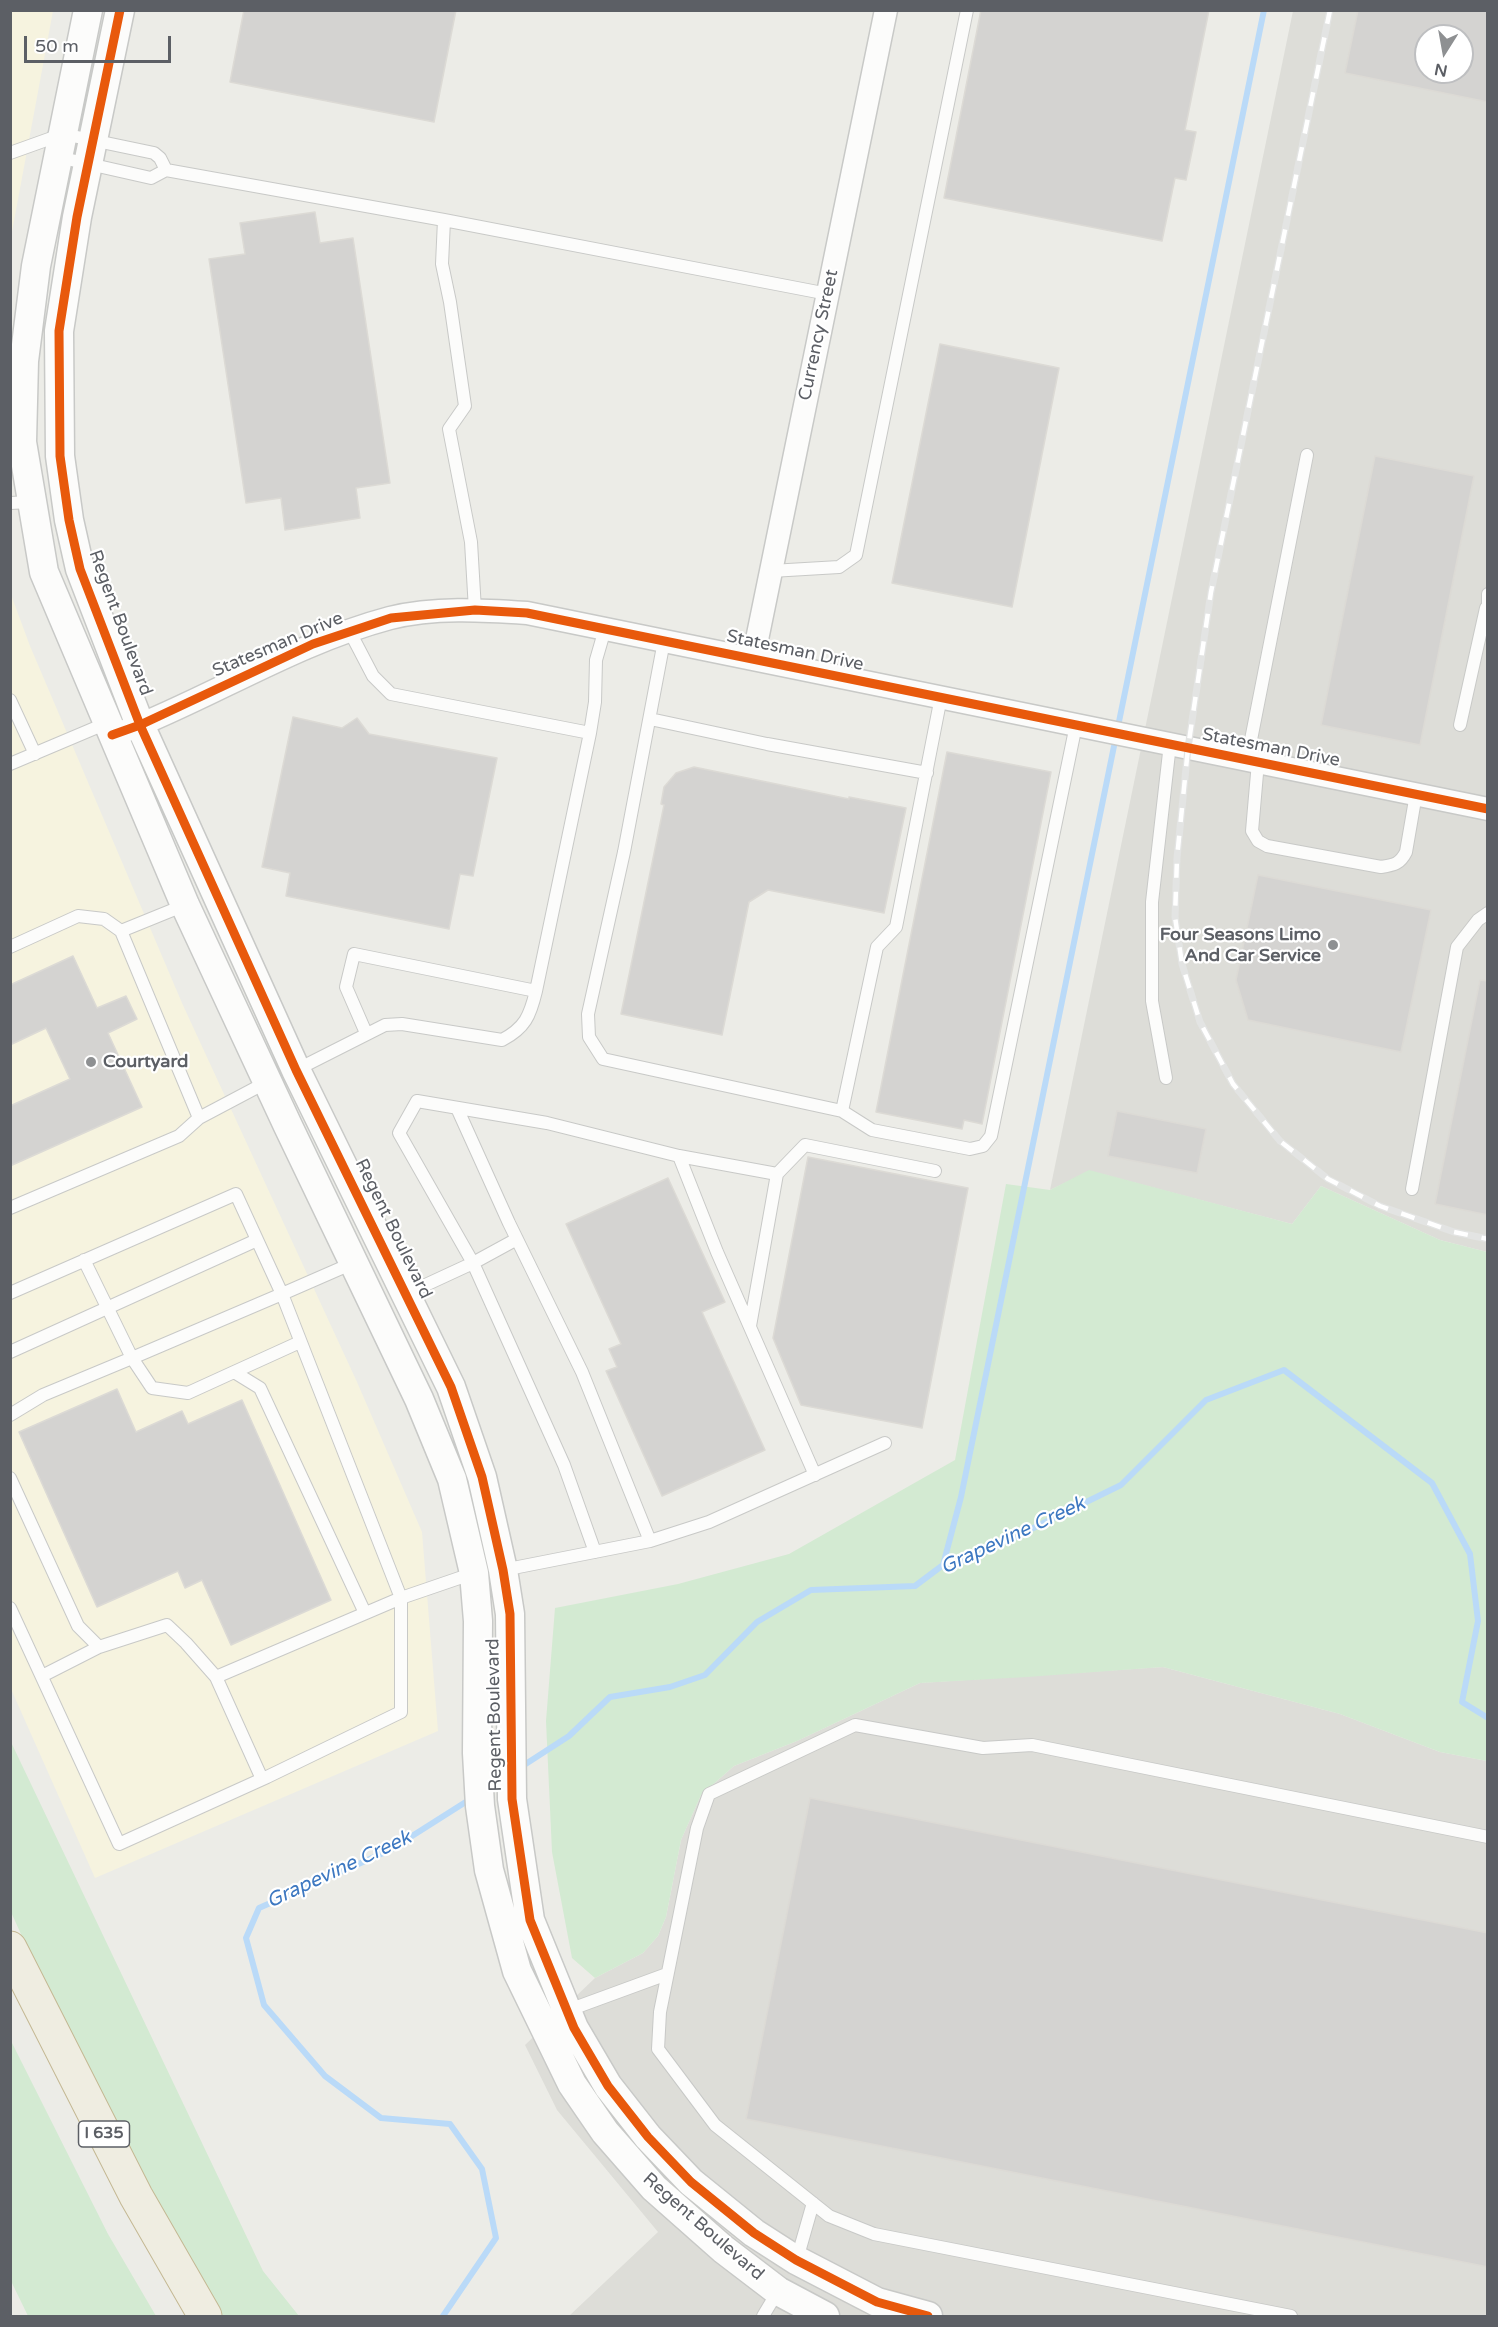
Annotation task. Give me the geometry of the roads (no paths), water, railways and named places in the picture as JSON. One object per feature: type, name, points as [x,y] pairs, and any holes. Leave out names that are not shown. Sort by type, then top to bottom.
[{"type":"highway","name":"I 635","points":[[10,1948],[136,2196],[205,2316]]},
{"type":"street","name":"Regent Boulevard","points":[[88,10],[36,266],[24,361],[21,503],[44,572],[185,905],[419,1399],[452,1479],[474,1573],[478,1621],[477,1753],[480,1806],[489,1870],[608,2086],[648,2137],[691,2182],[754,2233],[796,2260],[877,2302],[928,2316]]},
{"type":"street","name":"Regent Boulevard","points":[[120,10],[77,217],[59,331],[60,456],[69,520],[80,569],[140,725],[296,1070],[451,1387],[482,1477],[503,1570],[510,1614],[512,1799],[518,1924],[517,1971],[541,2023],[579,2094],[605,2132],[654,2188],[723,2248],[778,2291],[825,2316]]},
{"type":"street","name":"Currency Street","points":[[753,659],[886,10]]},
{"type":"street","name":"Statesman Drive","points":[[109,729],[140,725],[313,644],[392,618],[475,610],[527,614],[605,629],[1488,809]]},
{"type":"street","points":[[267,1082],[296,1070]]},
{"type":"street","points":[[541,2023],[566,2011]]},
{"type":"lane","points":[[771,571],[839,567],[856,555],[968,10]]},
{"type":"lane","points":[[61,146],[90,153],[154,153],[160,158],[166,170]]},
{"type":"lane","points":[[10,153],[61,146],[90,153],[151,178],[166,170],[444,220],[828,294]]},
{"type":"lane","points":[[444,220],[442,264],[450,302],[465,406],[449,429],[471,542],[475,610]]},
{"type":"lane","points":[[1306,455],[1253,761],[1252,831],[1258,840],[1277,848],[1381,867],[1394,865],[1406,852],[1416,794]]},
{"type":"lane","points":[[1460,725],[1487,609],[1488,594]]},
{"type":"lane","points":[[296,1070],[385,1025],[402,1024],[502,1040],[515,1033],[525,1023],[536,991],[590,733],[595,702],[596,660],[605,629]]},
{"type":"lane","points":[[350,632],[374,676],[392,694],[590,733]]},
{"type":"lane","points":[[664,641],[650,719],[588,1014],[590,1037],[603,1059],[842,1111],[872,1130],[970,1149],[983,1146],[991,1136],[1076,725]]},
{"type":"lane","points":[[842,1111],[877,947],[896,927],[941,697]]},
{"type":"lane","points":[[10,700],[34,754]]},
{"type":"lane","points":[[650,719],[767,744],[927,772]]},
{"type":"lane","points":[[10,764],[109,729]]},
{"type":"lane","points":[[1164,743],[1152,902],[1152,1001],[1166,1078]]},
{"type":"lane","points":[[121,932],[185,905]]},
{"type":"lane","points":[[1412,1189],[1457,947],[1478,920],[1488,913]]},
{"type":"lane","points":[[10,947],[78,916],[104,919],[121,932],[199,1118]]},
{"type":"lane","points":[[366,1033],[346,987],[354,954],[536,991]]},
{"type":"lane","points":[[10,1208],[179,1136],[199,1118],[267,1082]]},
{"type":"lane","points":[[594,1551],[564,1465],[473,1263],[399,1133],[417,1101],[547,1123],[680,1156],[777,1174]]},
{"type":"lane","points":[[457,1108],[517,1239],[582,1372],[650,1541]]},
{"type":"lane","points":[[750,1328],[777,1174],[805,1145],[935,1171]]},
{"type":"lane","points":[[680,1156],[717,1252],[815,1475]]},
{"type":"lane","points":[[10,1293],[236,1194],[282,1294],[401,1598],[401,1712],[119,1844],[10,1608]]},
{"type":"lane","points":[[406,1294],[473,1263],[517,1239]]},
{"type":"lane","points":[[10,1353],[257,1240]]},
{"type":"lane","points":[[84,1260],[132,1358],[152,1388],[189,1393],[300,1342]]},
{"type":"lane","points":[[10,1415],[43,1395],[353,1263]]},
{"type":"lane","points":[[234,1372],[260,1388],[365,1613]]},
{"type":"lane","points":[[503,1570],[650,1541],[709,1522],[885,1443]]},
{"type":"lane","points":[[10,1478],[78,1626],[99,1647]]},
{"type":"lane","points":[[216,1677],[401,1598],[474,1573]]},
{"type":"lane","points":[[42,1676],[99,1647],[167,1625],[216,1677],[262,1779]]},
{"type":"lane","points":[[1291,2316],[1248,2312],[874,2234],[829,2216],[715,2125],[658,2049],[660,2012],[667,1974],[697,1828],[709,1794],[855,1725],[983,1748],[1032,1745],[1488,1837]]},
{"type":"lane","points":[[566,2011],[667,1974]]},
{"type":"lane","points":[[796,2260],[813,2203]]},
{"type":"lane","points":[[763,2316],[778,2291]]},
{"type":"waterway","points":[[943,1565],[961,1497],[1264,10]]},
{"type":"waterway","name":"Grapevine Creek","points":[[521,1767],[569,1736],[610,1697],[670,1687],[705,1675],[757,1622],[811,1590],[915,1586],[943,1565],[968,1560],[1121,1485],[1206,1400],[1284,1370],[1432,1483],[1470,1554],[1478,1621],[1462,1702],[1488,1718]]},
{"type":"waterway","name":"Grapevine Creek","points":[[443,2316],[496,2238],[482,2169],[450,2124],[381,2118],[325,2076],[264,2005],[246,1938],[259,1908],[390,1850],[472,1798]]},
{"type":"railway","points":[[1330,10],[1211,592],[1188,748],[1177,858],[1175,917],[1182,964],[1200,1022],[1233,1084],[1280,1141],[1328,1179],[1380,1206],[1454,1232],[1488,1239]]},
{"type":"place","name":"Four Seasons Limo And Car Service","points":[[1333,945]]},
{"type":"place","name":"Courtyard","points":[[91,1062]]}]
